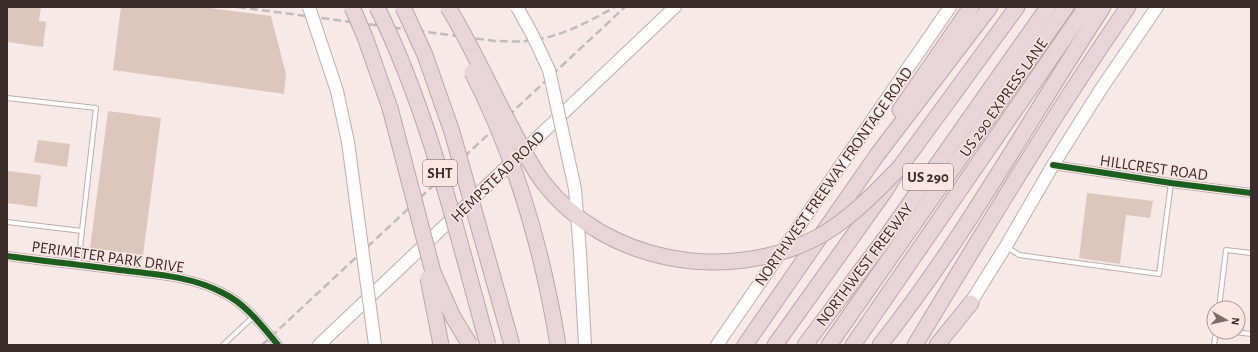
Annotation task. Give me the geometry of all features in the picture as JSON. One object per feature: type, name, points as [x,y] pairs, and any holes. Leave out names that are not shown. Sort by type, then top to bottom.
[{"type":"highway","points":[[352,7],[371,53],[387,99],[424,241],[434,272],[445,302],[470,345]]},
{"type":"highway","name":"SHT","points":[[377,7],[402,63],[423,118],[488,345]]},
{"type":"highway","name":"SHT","points":[[404,7],[425,56],[452,132],[512,345]]},
{"type":"highway","points":[[437,7],[450,28],[476,80],[497,127],[515,177],[543,270],[558,345]]},
{"type":"highway","points":[[448,7],[528,161],[544,183],[582,220],[612,238],[645,252],[675,259],[716,262],[752,260],[784,252],[817,238],[848,216],[875,193],[900,167]]},
{"type":"highway","points":[[877,155],[898,112],[971,7]]},
{"type":"highway","points":[[746,345],[877,155],[990,7]]},
{"type":"highway","points":[[775,345],[885,192],[900,167],[1017,7]]},
{"type":"highway","name":"NORTHWEST FREEWAY","points":[[805,345],[893,227],[1048,7]]},
{"type":"highway","name":"US 290 EXPRESS LANE","points":[[829,345],[1066,7]]},
{"type":"highway","name":"NORTHWEST FREEWAY","points":[[853,345],[1086,7]]},
{"type":"highway","points":[[880,345],[957,237],[998,175],[1103,7]]},
{"type":"highway","points":[[915,345],[989,222],[1089,64],[1128,7]]},
{"type":"highway","points":[[424,241],[425,266],[441,345]]},
{"type":"highway","points":[[891,345],[912,316],[920,290]]},
{"type":"highway","points":[[936,345],[971,302]]},
{"type":"main road","points":[[308,7],[337,91],[348,142],[375,345]]},
{"type":"main road","points":[[517,7],[549,70],[575,189],[585,345]]},
{"type":"main road","name":"HEMPSTEAD ROAD","points":[[319,345],[674,7]]},
{"type":"main road","name":"NORTHWEST FREEWAY FRONTAGE ROAD","points":[[716,345],[950,7]]},
{"type":"main road","points":[[944,345],[1006,246],[1053,165],[1101,89],[1157,7]]},
{"type":"street","name":"HILLCREST ROAD","points":[[1053,165],[1171,183],[1251,193]]},
{"type":"street","name":"PERIMETER PARK DRIVE","points":[[7,256],[193,281],[223,293],[236,301],[254,316],[278,345]]},
{"type":"lane","points":[[7,98],[96,108],[78,265]]},
{"type":"lane","points":[[1006,246],[1019,255],[1159,274],[1171,183]]},
{"type":"lane","points":[[7,222],[82,231]]},
{"type":"lane","points":[[1220,300],[1226,250],[1251,253]]},
{"type":"lane","points":[[222,345],[254,316]]},
{"type":"building","points":[[7,7],[41,7],[39,21],[46,22],[43,47],[7,42]]},
{"type":"building","points":[[121,7],[202,7],[271,16],[286,74],[284,94],[113,70]]},
{"type":"building","points":[[108,111],[161,118],[143,255],[90,248]]},
{"type":"building","points":[[38,140],[70,144],[67,167],[34,162]]},
{"type":"building","points":[[7,171],[41,175],[37,207],[7,203]]},
{"type":"building","points":[[1087,193],[1153,201],[1150,218],[1126,215],[1120,264],[1079,258]]},
{"type":"railway","points":[[238,7],[495,41],[526,41],[550,37],[583,24],[615,7]]},
{"type":"railway","points":[[262,345],[625,7]]},
{"type":"cycle path","points":[[1053,165],[1171,183],[1251,193]]},
{"type":"cycle path","points":[[7,256],[159,275],[185,279],[211,287],[239,303],[246,309],[278,345]]}]
